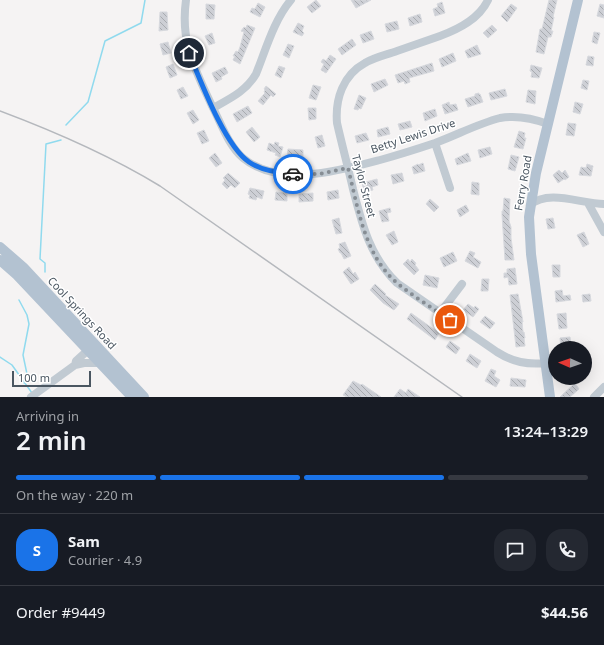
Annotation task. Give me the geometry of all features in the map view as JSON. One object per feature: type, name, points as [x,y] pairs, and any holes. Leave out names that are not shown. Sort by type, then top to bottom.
[{"type":"main road","name":"Ferry Road","points":[[550,397],[530,238],[530,205],[536,173],[578,0]]},
{"type":"main road","name":"Cool Springs Road","points":[[0,247],[23,267],[144,397]]},
{"type":"main road","name":"Cool Springs Road","points":[[0,260],[17,275],[99,364],[132,397]]},
{"type":"main road","points":[[87,351],[92,350],[106,363],[115,366]]},
{"type":"street","name":"Betty Lewis Drive","points":[[186,0],[184,20],[185,40],[189,53],[213,108],[233,146],[242,157],[255,166],[273,171],[296,174],[320,174],[401,154],[435,143],[500,118],[510,116],[528,118],[548,124]]},
{"type":"street","points":[[213,108],[239,94],[252,81],[276,25],[291,0]]},
{"type":"street","name":"Taylor Street","points":[[488,0],[479,13],[454,31],[372,60],[359,67],[348,78],[340,92],[336,114],[364,230],[381,266],[397,283],[480,342],[508,359],[530,364],[546,363]]},
{"type":"street","points":[[435,143],[450,188]]},
{"type":"street","points":[[530,205],[539,199],[550,197],[604,204]]},
{"type":"street","points":[[588,203],[604,232]]},
{"type":"street","points":[[440,313],[462,284]]},
{"type":"street","points":[[75,365],[76,361],[87,351]]},
{"type":"street","points":[[31,397],[75,365],[84,363],[99,364]]},
{"type":"street","points":[[594,397],[604,387]]},
{"type":"building","points":[[316,0],[321,6],[312,13],[307,7]]},
{"type":"building","points":[[351,0],[371,0],[356,8]]},
{"type":"building","points":[[549,0],[557,0],[551,31],[553,31],[551,37],[548,37],[544,54],[536,52],[540,29],[542,29]]},
{"type":"building","points":[[442,2],[445,13],[435,16],[433,9],[438,7],[437,4]]},
{"type":"building","points":[[258,3],[265,7],[260,17],[250,12],[252,8],[255,9]]},
{"type":"building","points":[[206,4],[215,5],[214,19],[206,19]]},
{"type":"building","points":[[511,4],[517,8],[507,22],[501,16]]},
{"type":"building","points":[[600,4],[604,5],[604,18],[597,16]]},
{"type":"building","points":[[160,12],[167,12],[168,30],[159,31]]},
{"type":"building","points":[[420,14],[422,22],[410,26],[408,18]]},
{"type":"building","points":[[397,21],[399,29],[387,32],[385,24]]},
{"type":"building","points":[[298,23],[304,26],[302,31],[304,33],[302,36],[293,32]]},
{"type":"building","points":[[247,25],[255,28],[240,64],[233,60],[235,56],[233,56],[236,51],[238,52],[240,47],[244,32],[241,31],[244,27],[246,28]]},
{"type":"building","points":[[492,25],[497,30],[488,38],[483,33]]},
{"type":"building","points":[[371,31],[374,39],[363,43],[360,35]]},
{"type":"building","points":[[594,32],[600,33],[597,44],[592,42]]},
{"type":"building","points":[[212,33],[215,43],[209,45],[205,36]]},
{"type":"building","points":[[352,39],[356,45],[342,55],[338,49]]},
{"type":"building","points":[[168,42],[171,53],[163,55],[160,44]]},
{"type":"building","points":[[288,44],[294,46],[289,58],[283,55]]},
{"type":"building","points":[[477,45],[481,54],[468,58],[465,51]]},
{"type":"building","points":[[453,53],[456,61],[442,67],[439,59]]},
{"type":"building","points":[[330,55],[336,59],[326,73],[321,70],[324,64],[321,62],[323,59],[326,61]]},
{"type":"building","points":[[588,56],[594,57],[593,66],[586,65]]},
{"type":"building","points":[[432,63],[434,71],[409,78],[410,82],[405,84],[404,81],[398,83],[395,75]]},
{"type":"building","points":[[173,64],[177,75],[170,78],[166,67]]},
{"type":"building","points":[[531,65],[542,68],[539,78],[531,77]]},
{"type":"building","points":[[279,66],[285,68],[281,78],[275,75]]},
{"type":"building","points":[[225,67],[228,73],[216,82],[212,73]]},
{"type":"building","points":[[385,79],[388,85],[374,92],[371,84]]},
{"type":"building","points":[[583,80],[589,81],[587,90],[581,88]]},
{"type":"building","points":[[313,85],[321,87],[316,100],[309,98]]},
{"type":"building","points":[[266,86],[276,94],[273,97],[271,95],[263,105],[258,101],[265,93],[264,89]]},
{"type":"building","points":[[183,87],[188,96],[181,99],[177,90]]},
{"type":"building","points":[[505,89],[507,96],[491,100],[489,93]]},
{"type":"building","points":[[528,90],[536,91],[535,104],[526,102]]},
{"type":"building","points":[[479,93],[483,102],[468,107],[465,99]]},
{"type":"building","points":[[359,95],[366,98],[361,109],[359,108],[358,110],[354,109]]},
{"type":"building","points":[[449,102],[450,105],[456,104],[458,110],[445,114],[442,105]]},
{"type":"building","points":[[575,102],[583,104],[580,114],[573,112]]},
{"type":"building","points":[[248,106],[252,113],[237,122],[233,114]]},
{"type":"building","points":[[308,108],[316,108],[316,119],[309,120]]},
{"type":"building","points":[[435,109],[437,116],[425,121],[423,113]]},
{"type":"building","points":[[193,110],[199,120],[193,124],[187,113]]},
{"type":"building","points":[[410,121],[412,127],[400,130],[398,124]]},
{"type":"building","points":[[568,123],[576,124],[574,136],[566,135]]},
{"type":"building","points":[[252,127],[260,137],[254,142],[246,132]]},
{"type":"building","points":[[388,127],[390,134],[378,137],[377,130]]},
{"type":"building","points":[[204,130],[209,141],[202,144],[197,133]]},
{"type":"building","points":[[519,131],[525,133],[524,138],[526,138],[523,149],[514,147]]},
{"type":"building","points":[[366,133],[369,140],[357,143],[355,136]]},
{"type":"building","points":[[322,135],[325,146],[318,148],[315,137]]},
{"type":"building","points":[[275,142],[279,143],[278,146],[283,147],[280,157],[275,155],[276,153],[267,150],[269,143],[274,145]]},
{"type":"building","points":[[490,147],[492,154],[480,158],[478,150]]},
{"type":"building","points":[[288,149],[303,150],[303,157],[287,156]]},
{"type":"building","points":[[215,153],[222,163],[216,167],[209,158]]},
{"type":"building","points":[[468,153],[471,161],[457,165],[455,159]]},
{"type":"building","points":[[511,155],[519,157],[515,171],[508,169]]},
{"type":"building","points":[[423,163],[425,171],[414,174],[412,167]]},
{"type":"building","points":[[587,164],[593,166],[591,176],[579,175],[581,167],[586,168]]},
{"type":"building","points":[[559,170],[562,173],[565,170],[569,177],[558,183],[553,175]]},
{"type":"building","points":[[228,173],[240,183],[235,188],[231,185],[227,189],[222,184],[225,180],[223,178]]},
{"type":"building","points":[[402,173],[404,181],[393,184],[391,175]]},
{"type":"building","points":[[377,179],[378,185],[372,187],[373,190],[364,192],[362,183]]},
{"type":"building","points":[[472,182],[479,183],[479,195],[471,194]]},
{"type":"building","points":[[250,188],[264,191],[262,199],[257,197],[256,200],[249,198],[250,195],[248,194]]},
{"type":"building","points":[[338,190],[339,198],[328,200],[327,192]]},
{"type":"building","points":[[276,192],[287,193],[287,201],[275,200]]},
{"type":"building","points":[[313,193],[313,201],[299,202],[299,194]]},
{"type":"building","points":[[504,198],[510,199],[509,221],[511,227],[514,260],[505,260],[502,215]]},
{"type":"building","points":[[430,199],[439,207],[434,212],[426,204]]},
{"type":"building","points":[[466,205],[469,211],[460,217],[457,210]]},
{"type":"building","points":[[390,208],[391,212],[387,213],[389,221],[382,222],[379,211]]},
{"type":"building","points":[[339,218],[342,233],[336,234],[332,220]]},
{"type":"building","points":[[553,218],[555,228],[548,229],[546,219]]},
{"type":"building","points":[[394,231],[398,242],[392,245],[386,235]]},
{"type":"building","points":[[584,232],[589,244],[583,247],[577,235]]},
{"type":"building","points":[[345,242],[351,256],[344,259],[338,249],[340,248],[339,244]]},
{"type":"building","points":[[470,251],[475,253],[473,257],[481,262],[478,268],[465,261]]},
{"type":"building","points":[[453,252],[457,261],[444,267],[440,258]]},
{"type":"building","points":[[408,259],[410,262],[412,259],[416,263],[415,265],[419,270],[414,275],[403,264]]},
{"type":"building","points":[[552,265],[560,265],[560,277],[553,277]]},
{"type":"building","points":[[349,267],[353,274],[355,272],[359,279],[351,284],[343,272]]},
{"type":"building","points":[[515,268],[517,284],[509,285],[508,277],[504,278],[504,273],[507,273],[507,269]]},
{"type":"building","points":[[425,275],[439,278],[437,288],[423,285]]},
{"type":"building","points":[[482,279],[489,279],[488,291],[481,291]]},
{"type":"building","points":[[375,284],[386,294],[385,295],[399,304],[394,310],[383,303],[370,290]]},
{"type":"building","points":[[562,290],[563,296],[570,295],[571,300],[556,302],[555,291]]},
{"type":"building","points":[[518,294],[523,322],[525,346],[516,347],[510,295]]},
{"type":"building","points":[[590,294],[591,301],[583,302],[582,295]]},
{"type":"building","points":[[468,304],[479,309],[473,317],[463,310]]},
{"type":"building","points":[[411,313],[439,333],[435,340],[407,319]]},
{"type":"building","points":[[566,313],[567,328],[559,329],[557,314]]},
{"type":"building","points":[[485,316],[495,323],[490,329],[480,322]]},
{"type":"building","points":[[570,337],[570,341],[560,341],[560,338]]},
{"type":"building","points":[[450,341],[460,348],[456,354],[446,347]]},
{"type":"building","points":[[470,354],[481,361],[477,368],[466,361]]},
{"type":"building","points":[[491,369],[496,371],[494,376],[500,380],[496,387],[485,381]]},
{"type":"building","points":[[511,378],[526,380],[525,387],[510,386]]},
{"type":"building","points":[[353,381],[361,385],[362,384],[381,397],[347,397],[343,395]]},
{"type":"building","points":[[573,385],[576,385],[579,389],[570,397],[560,397]]},
{"type":"building","points":[[400,389],[406,393],[408,389],[420,397],[394,397]]},
{"type":"waterway","points":[[66,125],[88,102],[105,41],[141,23],[145,0]]},
{"type":"waterway","points":[[45,272],[45,263],[40,259],[46,144],[61,140]]},
{"type":"waterway","points":[[19,300],[27,315],[29,324],[23,355],[27,374],[24,383]]},
{"type":"waterway","points":[[0,357],[12,365],[32,393]]},
{"type":"railway","points":[[0,111],[82,145],[121,164],[160,186],[462,397]]},
{"type":"way so far","points":[[293,174],[320,174],[348,168],[364,230],[381,266],[397,283],[450,320]]},
{"type":"route","points":[[189,53],[227,136],[242,157],[255,166],[263,169],[293,174]]}]
